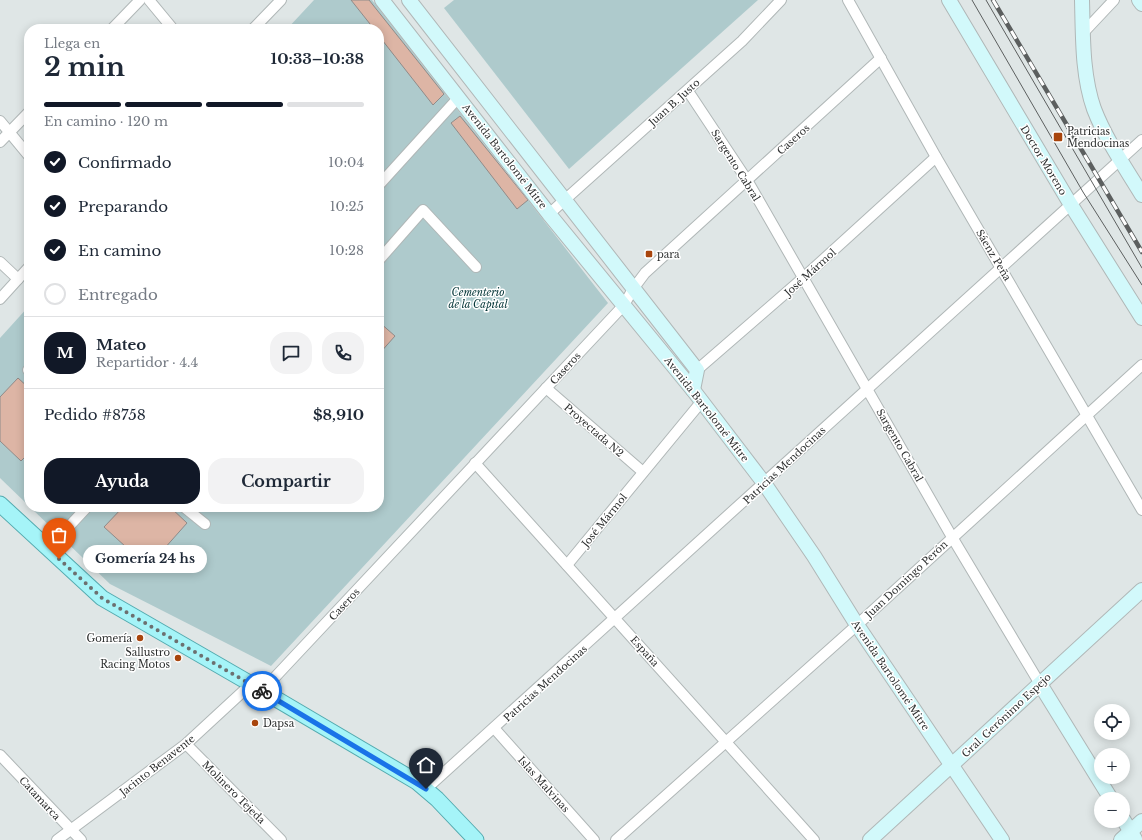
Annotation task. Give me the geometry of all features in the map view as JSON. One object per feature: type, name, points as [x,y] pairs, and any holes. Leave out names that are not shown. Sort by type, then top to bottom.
[{"type":"main road","points":[[0,504],[102,598],[257,687],[426,789],[476,840]]},
{"type":"street","points":[[117,24],[140,0]]},
{"type":"street","points":[[149,0],[168,24]]},
{"type":"street","points":[[258,24],[281,0]]},
{"type":"street","name":"Avenida Bartolomé Mitre","points":[[382,0],[549,214],[702,401],[764,484],[814,556],[857,625],[1002,840]]},
{"type":"street","name":"Avenida Bartolomé Mitre","points":[[409,0],[563,200],[697,370]]},
{"type":"street","name":"Juan B. Justo","points":[[549,214],[563,200],[688,91],[742,41],[781,0]]},
{"type":"street","name":"Sáenz Peña","points":[[848,0],[936,157],[1142,510]]},
{"type":"street","name":"Doctor Moreno","points":[[949,0],[1071,205],[1142,318]]},
{"type":"street","points":[[1082,0],[1086,75],[1094,109],[1120,159],[1142,195]]},
{"type":"street","points":[[1083,33],[1114,0]]},
{"type":"street","points":[[1139,0],[1142,4]]},
{"type":"street","name":"Caseros","points":[[257,687],[475,464],[624,305],[633,289],[645,273],[881,58]]},
{"type":"street","name":"Sargento Cabral","points":[[688,91],[747,180],[952,537],[1107,792]]},
{"type":"street","points":[[384,179],[459,97]]},
{"type":"street","points":[[0,142],[24,117]]},
{"type":"street","points":[[0,121],[24,150]]},
{"type":"street","name":"Patricias Mendocinas","points":[[426,789],[616,619],[867,388],[1142,140]]},
{"type":"street","name":"José Mármol","points":[[697,370],[803,278],[936,157]]},
{"type":"street","points":[[384,254],[423,210],[476,267]]},
{"type":"street","points":[[0,262],[18,279]]},
{"type":"street","points":[[0,299],[24,272]]},
{"type":"street","name":"Juan Domingo Perón","points":[[616,840],[857,625],[1142,365]]},
{"type":"street","points":[[693,390],[697,370]]},
{"type":"street","name":"Proyectada N2","points":[[546,388],[643,472]]},
{"type":"street","name":"José Mármol","points":[[567,565],[702,401]]},
{"type":"street","name":"España","points":[[475,464],[814,840]]},
{"type":"street","points":[[48,549],[82,512]]},
{"type":"street","points":[[190,512],[205,524]]},
{"type":"street","name":"Gral. Gerónimo Espejo","points":[[870,840],[1142,590]]},
{"type":"street","name":"Jacinto Benavente","points":[[57,840],[186,744],[257,687]]},
{"type":"street","name":"Islas Malvinas","points":[[494,728],[594,840]]},
{"type":"street","name":"Molinero Tejeda","points":[[186,744],[281,840]]},
{"type":"street","name":"Catamarca","points":[[0,755],[81,840]]},
{"type":"street","points":[[1129,837],[1142,821]]},
{"type":"green space","name":"Cementerio de la Capital","points":[[314,0],[372,0],[608,303],[271,666],[110,584],[35,512],[384,512],[384,24],[292,24]]},
{"type":"green space","points":[[454,0],[758,0],[569,169],[444,8]]},
{"type":"green space","points":[[24,312],[24,501],[0,478],[0,338]]},
{"type":"building","points":[[351,0],[369,0],[444,94],[433,105],[384,42],[384,24],[370,24]]},
{"type":"building","points":[[460,116],[528,200],[517,209],[451,123]]},
{"type":"building","points":[[384,326],[395,336],[384,348]]},
{"type":"building","points":[[18,378],[24,383],[24,458],[21,461],[0,441],[0,397]]},
{"type":"building","points":[[118,512],[175,512],[187,523],[148,567],[104,527]]},
{"type":"tram line","points":[[972,0],[1083,192],[1142,285]]},
{"type":"tram line","points":[[986,0],[1142,268]]},
{"type":"railway","points":[[993,0],[1142,252]]},
{"type":"way so far","points":[[59,559],[102,598],[262,691]]},
{"type":"place","name":"Patricias Mendocinas","points":[[1058,137]]},
{"type":"place","name":"para","points":[[649,254]]},
{"type":"place","name":"Gomería 24 hs","points":[[59,559]]},
{"type":"place","name":"Gomería","points":[[140,638]]},
{"type":"place","name":"Sallustro Racing Motos","points":[[178,658]]},
{"type":"place","name":"Dapsa","points":[[255,723]]},
{"type":"route","points":[[262,691],[417,782],[426,789]]}]
